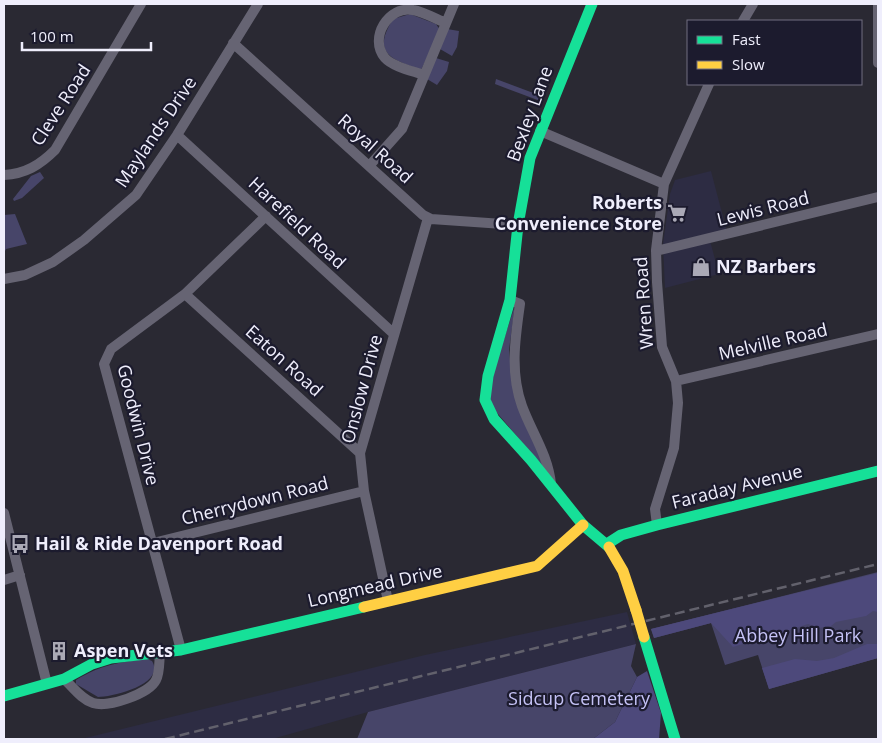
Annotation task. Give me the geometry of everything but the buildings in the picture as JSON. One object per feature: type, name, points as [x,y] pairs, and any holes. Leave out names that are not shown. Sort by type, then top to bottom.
[{"type":"street","name":"Cleve Road","points":[[4,175],[14,175],[30,169],[43,162],[55,150],[141,4]]},
{"type":"street","name":"Maylands Drive","points":[[4,279],[39,270],[84,240],[136,195],[177,135],[258,4]]},
{"type":"street","points":[[370,166],[402,129],[454,4]]},
{"type":"street","name":"Bexley Lane","points":[[592,4],[530,158],[518,224],[510,300],[485,387],[485,400],[494,419],[551,484],[583,525],[607,544],[623,571],[675,739]]},
{"type":"street","points":[[744,20],[753,4]]},
{"type":"street","points":[[878,4],[878,63]]},
{"type":"street","points":[[424,75],[385,58],[380,45],[384,23],[396,13],[414,10],[446,23]]},
{"type":"street","name":"Royal Road","points":[[234,43],[428,218]]},
{"type":"street","name":"Wren Road","points":[[657,525],[656,509],[674,448],[678,410],[676,381],[662,347],[656,251],[664,184],[709,85]]},
{"type":"street","points":[[540,131],[664,184]]},
{"type":"street","name":"Harefield Road","points":[[177,135],[394,334]]},
{"type":"street","name":"Lewis Road","points":[[656,251],[878,197]]},
{"type":"street","name":"Goodwin Drive","points":[[181,650],[104,364],[111,348],[185,294],[266,216]]},
{"type":"street","points":[[428,218],[518,224]]},
{"type":"street","name":"Onslow Drive","points":[[388,600],[364,491],[360,453],[428,218]]},
{"type":"street","name":"Eaton Road","points":[[185,294],[360,453]]},
{"type":"street","name":"Bexley Lane","points":[[510,300],[520,304],[514,362],[518,392],[522,407],[545,454],[551,484]]},
{"type":"street","name":"Melville Road","points":[[676,381],[878,334]]},
{"type":"street","name":"Faraday Avenue","points":[[607,544],[621,535],[657,525],[878,471]]},
{"type":"street","name":"Cherrydown Road","points":[[153,543],[364,491]]},
{"type":"street","points":[[4,513],[47,684]]},
{"type":"street","name":"Longmead Drive","points":[[4,696],[64,678],[92,664],[111,658],[181,650],[388,600],[529,569],[537,566],[583,525]]},
{"type":"street","points":[[4,580],[20,575]]},
{"type":"street","points":[[64,678],[84,698],[95,703],[107,704],[142,693],[151,687],[157,678],[160,653]]},
{"type":"shaded area","points":[[711,171],[727,232],[709,237],[719,274],[665,288],[663,244],[670,194],[675,180]]},
{"type":"shaded area","points":[[878,573],[878,612],[873,611],[866,616],[836,622],[831,626],[819,628],[808,624],[787,631],[782,637],[766,637],[733,647],[711,623],[654,638],[651,629]]},
{"type":"shaded area","points":[[627,612],[636,644],[368,712],[272,739],[81,739],[425,655]]},
{"type":"shaded area","points":[[867,644],[878,644],[878,658],[769,689],[762,668],[795,659],[817,661],[834,658]]},
{"type":"shaded area","points":[[647,671],[661,713],[659,739],[593,739],[615,722],[637,677]]},
{"type":"green space","points":[[410,14],[436,24],[440,30],[421,70],[394,58],[388,54],[385,48],[384,40],[393,19]]},
{"type":"green space","points":[[447,29],[459,31],[457,47],[452,56],[440,49]]},
{"type":"green space","points":[[436,58],[449,62],[447,71],[437,85],[427,79]]},
{"type":"green space","points":[[496,79],[544,97],[543,102],[495,84]]},
{"type":"green space","points":[[40,172],[44,178],[22,198],[14,201],[13,199],[31,176]]},
{"type":"green space","points":[[15,214],[27,244],[6,249],[4,253],[4,215]]},
{"type":"green space","points":[[515,305],[509,350],[512,381],[544,468],[492,407],[488,389]]},
{"type":"green space","name":"Abbey Hill Park","points":[[878,572],[878,658],[769,689],[758,655],[725,665],[711,623],[654,638],[651,629]]},
{"type":"green space","name":"Sidcup Cemetery","points":[[636,644],[631,666],[637,677],[615,722],[593,739],[357,739],[368,712]]},
{"type":"green space","points":[[147,659],[152,661],[154,669],[152,676],[136,688],[125,692],[98,697],[76,684],[76,680],[102,668],[119,663]]},
{"type":"railway","points":[[165,739],[878,564]]},
{"type":"traffic: fast","points":[[592,4],[530,158],[518,225],[510,300],[488,376],[485,400],[494,419],[531,460],[583,525],[609,547]]},
{"type":"traffic: fast","points":[[607,544],[621,535],[657,525],[878,471]]},
{"type":"traffic: fast","points":[[4,696],[64,679],[92,664],[111,658],[181,650],[364,607]]},
{"type":"traffic: fast","points":[[644,637],[675,739]]},
{"type":"traffic: slow","points":[[364,607],[537,566],[583,525]]},
{"type":"traffic: slow","points":[[609,547],[623,571],[636,610]]},
{"type":"traffic: slow","points":[[636,610],[644,637]]},
{"type":"place","name":"Roberts Convenience Store","points":[[677,213]]},
{"type":"place","name":"NZ Barbers","points":[[701,267]]},
{"type":"place","name":"Hail & Ride Davenport Road","points":[[20,544]]},
{"type":"place","name":"Aspen Vets","points":[[59,651]]}]
